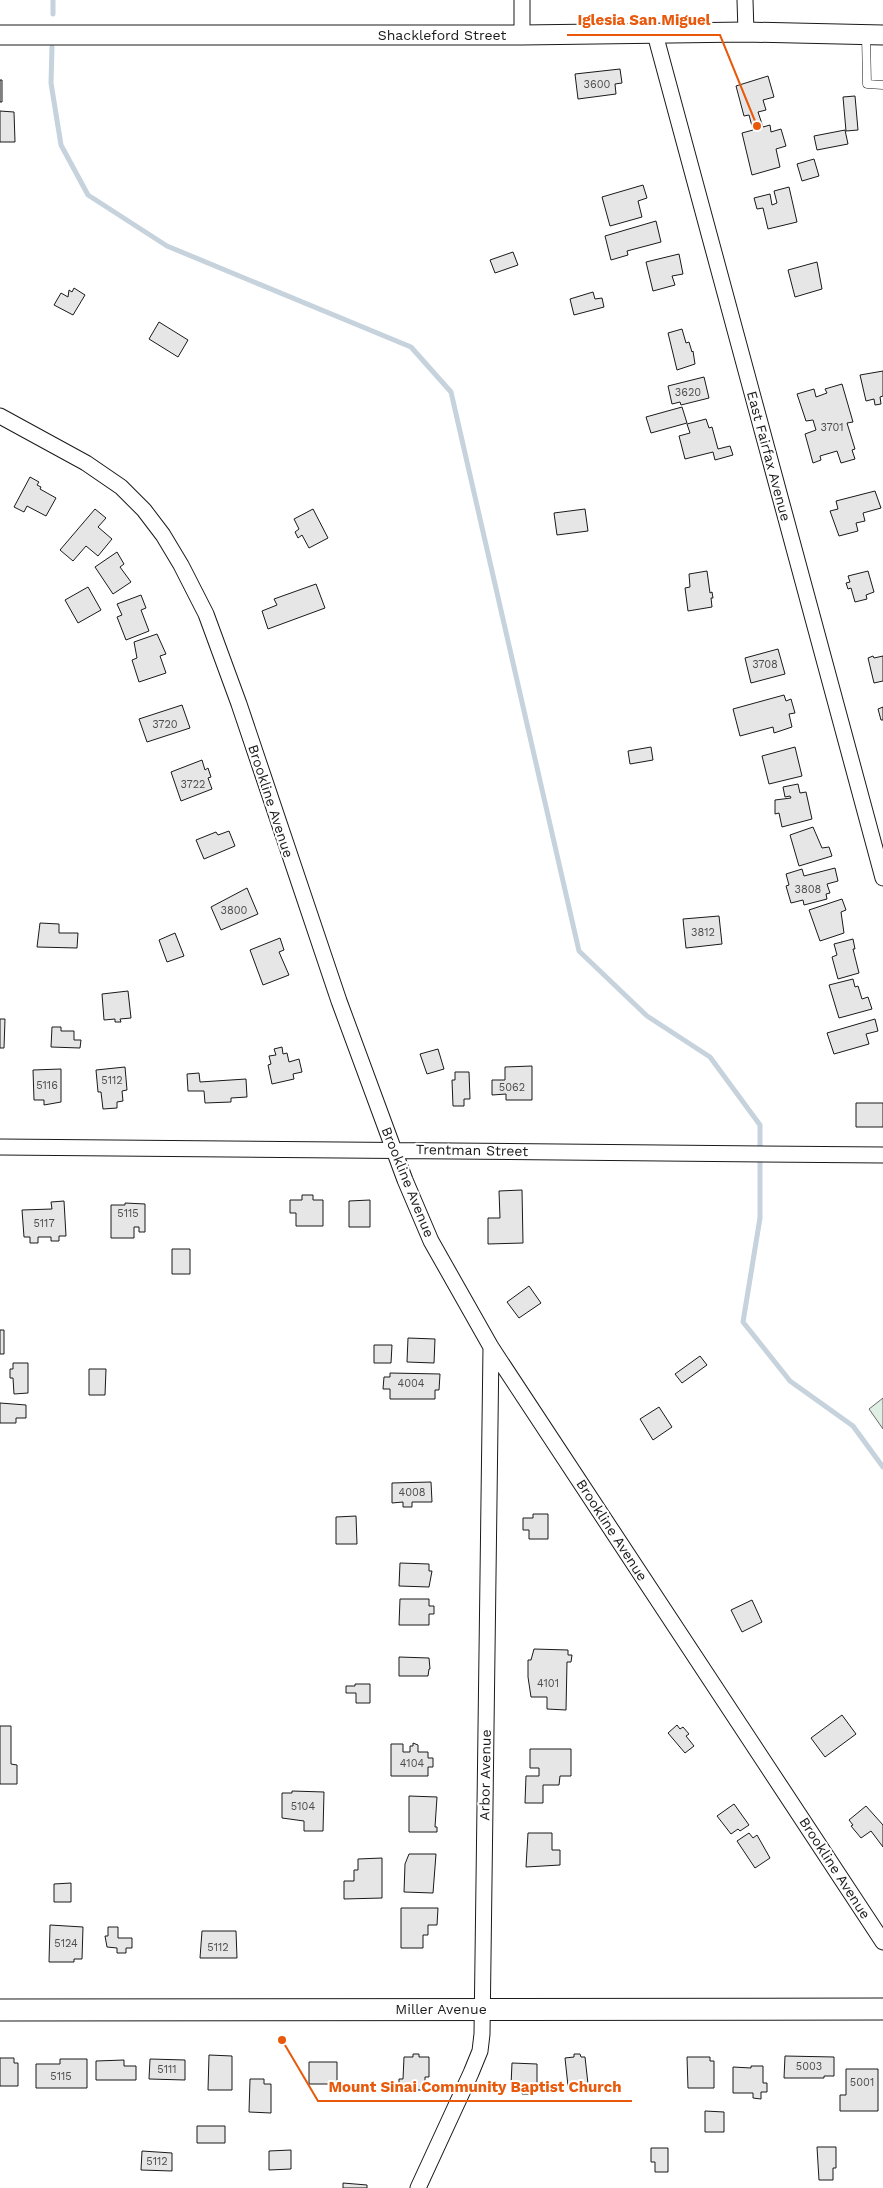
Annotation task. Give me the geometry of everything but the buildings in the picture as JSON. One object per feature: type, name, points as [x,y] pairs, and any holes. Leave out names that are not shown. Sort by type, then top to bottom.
[{"type":"main road","name":"Miller Avenue","points":[[0,2010],[883,2009]]},
{"type":"street","points":[[522,0],[522,35]]},
{"type":"street","points":[[745,0],[746,32]]},
{"type":"street","name":"Shackleford Street","points":[[0,35],[522,35],[746,32],[875,35]]},
{"type":"street","name":"East Fairfax Avenue","points":[[655,34],[883,878]]},
{"type":"street","name":"Brookline Avenue","points":[[0,416],[86,463],[121,487],[144,510],[158,528],[181,565],[206,614],[239,704],[339,1001],[394,1149],[431,1241],[491,1347],[883,1942]]},
{"type":"street","name":"Trentman Street","points":[[0,1147],[394,1149],[883,1155]]},
{"type":"street","name":"Arbor Avenue","points":[[418,2188],[480,2051],[482,2034],[491,1347]]},
{"type":"lane","points":[[875,35],[867,84],[883,85]]},
{"type":"green space","points":[[883,1398],[883,1429],[869,1409]]},
{"type":"waterway","points":[[53,0],[53,14]]},
{"type":"waterway","points":[[52,47],[51,83],[61,145],[88,195],[167,246],[411,347],[451,392],[579,951],[647,1016],[710,1057],[760,1125],[760,1218],[743,1322],[790,1381],[853,1426],[883,1467]]},
{"type":"place","name":"Iglesia San Miguel","points":[[757,126]]},
{"type":"place","name":"Mount Sinai Community Baptist Church","points":[[282,2040]]}]
